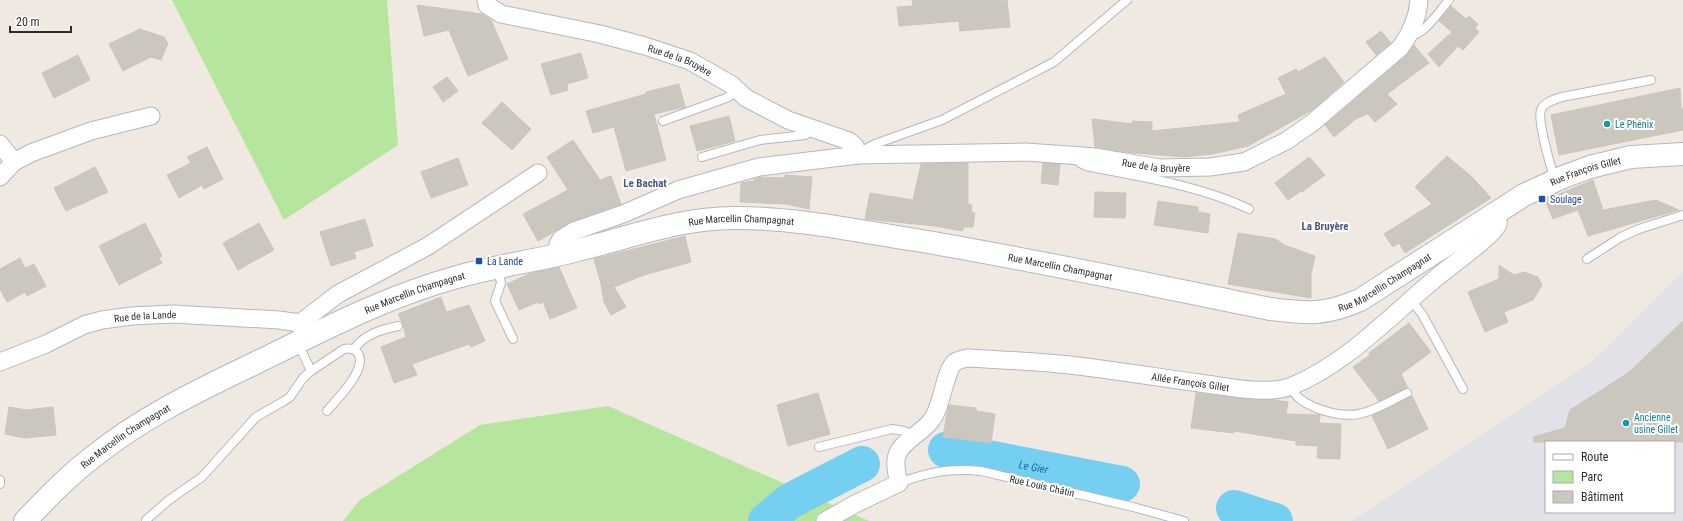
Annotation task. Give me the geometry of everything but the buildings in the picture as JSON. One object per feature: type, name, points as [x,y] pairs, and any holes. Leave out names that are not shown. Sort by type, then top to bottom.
[{"type":"main road","name":"Rue François Gillet","points":[[1496,212],[1524,195],[1556,180],[1590,167],[1631,157],[1683,154]]},
{"type":"main road","name":"Rue Marcellin Champagnat","points":[[25,521],[49,496],[92,457],[148,418],[301,334],[456,277],[559,255],[688,222],[712,218],[770,218],[816,224],[997,254],[1270,309],[1310,313],[1325,312],[1360,300],[1496,212]]},
{"type":"street","name":"Rue de la Bruyère","points":[[486,0],[487,5],[500,14],[600,34],[645,46],[690,61],[732,85],[746,98],[788,120],[849,141],[855,146],[858,155]]},
{"type":"street","name":"Rue de la Bruyère","points":[[559,255],[558,244],[567,235],[637,209],[648,202],[678,190],[759,167],[858,155],[1026,152],[1078,156],[1159,168],[1210,167],[1244,162],[1286,141],[1312,123],[1400,48],[1410,35],[1415,21],[1419,0]]},
{"type":"street","points":[[0,177],[14,162],[30,153],[91,131],[151,116]]},
{"type":"street","points":[[0,144],[14,162]]},
{"type":"street","points":[[301,334],[338,294],[428,246],[538,173]]},
{"type":"street","name":"Allée François Gillet","points":[[899,482],[896,465],[897,455],[904,446],[933,419],[940,404],[948,373],[955,362],[967,358],[1069,365],[1268,391],[1290,387],[1309,378],[1345,355],[1382,326],[1410,299],[1494,230],[1498,224],[1496,212]]},
{"type":"street","name":"Rue de la Lande","points":[[0,362],[46,344],[84,325],[117,318],[173,314],[278,320],[301,334]]},
{"type":"street","points":[[825,521],[899,482]]},
{"type":"lane","points":[[858,155],[863,150],[875,144],[942,120],[1054,62],[1127,0]]},
{"type":"lane","name":"Rue de la Bruyère","points":[[1410,35],[1416,35],[1422,31],[1449,0]]},
{"type":"lane","points":[[1556,180],[1548,158],[1540,117],[1540,110],[1544,105],[1550,101],[1562,97],[1651,80]]},
{"type":"lane","points":[[663,121],[726,98],[738,91]]},
{"type":"lane","points":[[702,157],[760,140],[805,135],[810,128]]},
{"type":"lane","points":[[1078,156],[1078,161],[1086,166],[1193,188],[1218,196],[1249,210]]},
{"type":"lane","points":[[1587,259],[1622,237],[1639,229],[1683,215]]},
{"type":"lane","points":[[498,267],[501,283],[496,301],[513,339]]},
{"type":"lane","points":[[1410,299],[1422,314],[1463,388]]},
{"type":"lane","points":[[354,349],[363,338],[372,333],[398,326]]},
{"type":"lane","points":[[301,334],[311,371]]},
{"type":"lane","points":[[146,520],[169,500],[202,477],[256,417],[290,397],[303,378],[311,371],[344,350],[349,348],[354,349],[357,352],[360,362],[357,373],[327,411]]},
{"type":"lane","points":[[1290,387],[1294,395],[1299,400],[1328,412],[1343,416],[1353,416],[1370,411],[1407,393]]},
{"type":"lane","points":[[819,447],[892,429],[909,432],[915,437]]},
{"type":"lane","name":"Rue Louis Châtin","points":[[899,482],[923,474],[944,470],[981,472],[1133,507],[1184,521]]},
{"type":"shaded area","points":[[1683,272],[1683,521],[1351,521],[1589,364]]},
{"type":"green space","points":[[172,0],[387,0],[398,145],[284,220]]},
{"type":"green space","points":[[608,406],[869,521],[343,521],[360,500],[480,425]]},
{"type":"waterway","name":"Le Gier","points":[[946,450],[1122,484]]},
{"type":"waterway","name":"Le Gier","points":[[766,521],[790,501],[862,464]]},
{"type":"waterway","name":"Le Gier","points":[[1234,508],[1275,521]]},
{"type":"place","name":"Le Phénix","points":[[1607,124]]},
{"type":"place","name":"Soulage","points":[[1542,199]]},
{"type":"place","name":"La Lande","points":[[479,261]]},
{"type":"place","name":"Ancienne usine Gillet","points":[[1626,423]]},
{"type":"district","name":"Le Bachat","points":[[645,183]]},
{"type":"district","name":"La Bruyère","points":[[1325,226]]}]
